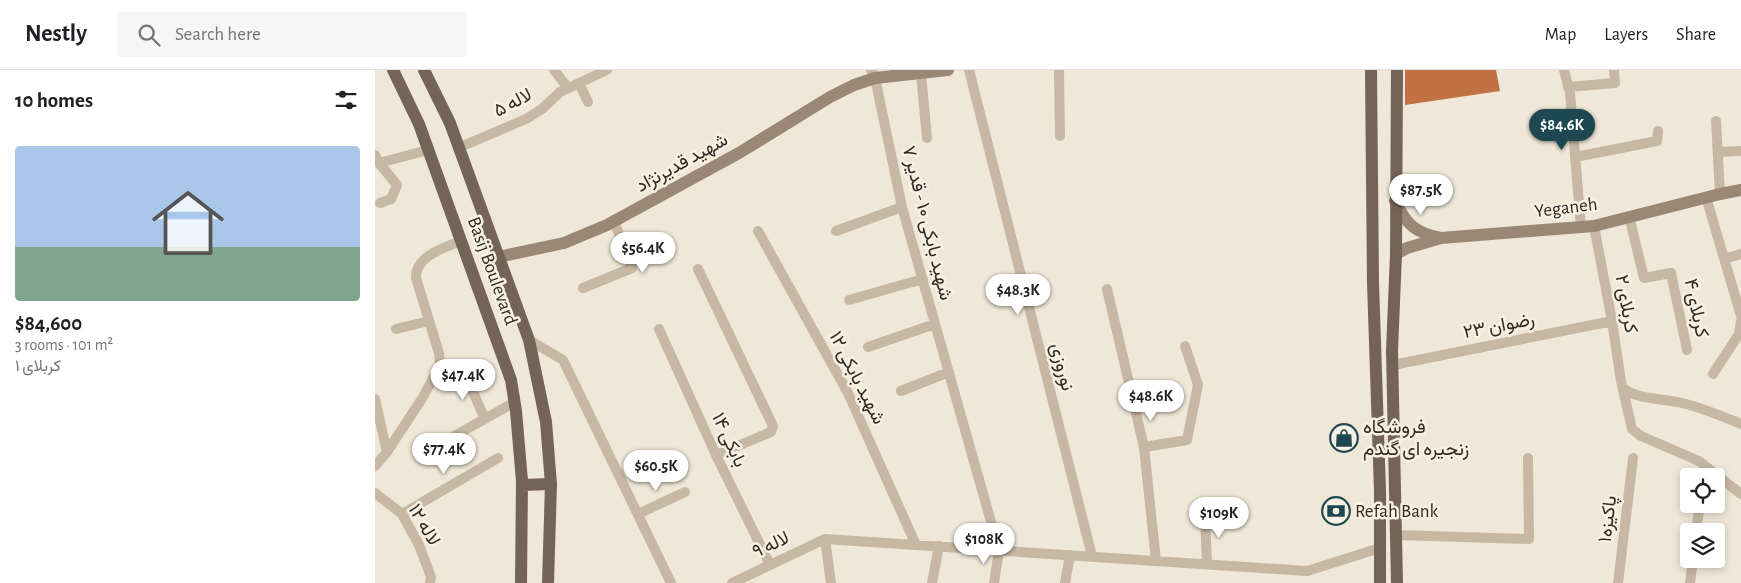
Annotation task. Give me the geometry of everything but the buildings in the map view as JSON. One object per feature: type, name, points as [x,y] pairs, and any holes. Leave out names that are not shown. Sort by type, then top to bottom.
[{"type":"main road","name":"Basij Boulevard","points":[[393,70],[419,124],[429,150],[511,380],[515,402],[522,485],[521,583]]},
{"type":"main road","name":"Basij Boulevard","points":[[424,70],[450,124],[529,340],[546,422],[551,484],[548,583]]},
{"type":"main road","points":[[1371,70],[1373,269],[1380,481],[1380,583]]},
{"type":"main road","points":[[1397,70],[1393,365],[1397,583]]},
{"type":"main road","points":[[1372,154],[1396,154]]},
{"type":"main road","points":[[1373,269],[1394,268]]},
{"type":"main road","points":[[522,485],[551,484]]},
{"type":"street","points":[[554,70],[567,88]]},
{"type":"street","name":"لاله ۵","points":[[458,148],[527,119],[542,109],[560,92],[607,70]]},
{"type":"street","name":"شهید قدیرنژاد","points":[[498,257],[564,243],[614,221],[739,153],[830,97],[873,74],[949,70]]},
{"type":"street","name":"نوروزی","points":[[969,70],[1092,556]]},
{"type":"street","points":[[1059,70],[1060,136]]},
{"type":"street","points":[[1564,70],[1568,88],[1581,228]]},
{"type":"street","points":[[1568,88],[1615,83],[1614,70]]},
{"type":"street","points":[[927,72],[927,138]]},
{"type":"street","name":"شهید بابکی ۱۰ - قدیر ۷","points":[[873,74],[902,207],[999,550]]},
{"type":"street","points":[[579,83],[588,102]]},
{"type":"street","points":[[1716,121],[1720,194]]},
{"type":"street","points":[[1575,157],[1657,140],[1658,131]]},
{"type":"street","points":[[380,203],[391,199],[397,185],[377,159],[429,150]]},
{"type":"street","points":[[1718,152],[1741,151]]},
{"type":"street","name":"Yeganeh","points":[[1396,254],[1407,248],[1441,238],[1595,226],[1706,197],[1741,190]]},
{"type":"street","points":[[1706,197],[1741,316]]},
{"type":"street","points":[[1395,201],[1401,214],[1415,230],[1441,238]]},
{"type":"street","points":[[836,231],[902,207]]},
{"type":"street","name":"کربلای ۴","points":[[1629,216],[1644,278],[1671,273],[1687,350]]},
{"type":"street","points":[[583,288],[632,268],[614,221]]},
{"type":"street","name":"کربلای ۲","points":[[1595,226],[1629,423],[1632,429],[1699,461],[1741,494]]},
{"type":"street","name":"شهید بابکی ۱۲","points":[[758,231],[848,393],[916,544]]},
{"type":"street","points":[[375,466],[387,452],[423,398],[440,365],[439,353],[416,278],[416,270],[421,262],[436,252],[461,241]]},
{"type":"street","points":[[1724,259],[1741,254]]},
{"type":"street","points":[[698,269],[773,426],[771,432],[716,455]]},
{"type":"street","points":[[849,300],[923,279]]},
{"type":"street","points":[[1107,289],[1144,447],[1156,561]]},
{"type":"street","points":[[396,328],[429,321]]},
{"type":"street","name":"رضوان ۲۳","points":[[1393,365],[1612,321]]},
{"type":"street","points":[[1713,374],[1739,334],[1741,323]]},
{"type":"street","points":[[868,347],[935,324]]},
{"type":"street","name":"بابکی ۱۴","points":[[659,329],[716,455],[770,565]]},
{"type":"street","points":[[529,340],[563,360],[671,583]]},
{"type":"street","points":[[1144,447],[1187,440],[1198,385],[1185,346]]},
{"type":"street","points":[[901,390],[949,372]]},
{"type":"street","points":[[465,374],[485,419]]},
{"type":"street","points":[[1623,388],[1634,394],[1701,408],[1741,424]]},
{"type":"street","points":[[375,399],[387,452]]},
{"type":"street","points":[[424,453],[515,402]]},
{"type":"street","points":[[402,514],[498,458]]},
{"type":"street","points":[[1397,535],[1529,539],[1529,458]]},
{"type":"street","name":"پاکیزه۱","points":[[1618,583],[1633,458]]},
{"type":"street","points":[[637,514],[685,492]]},
{"type":"street","name":"لاله ۱۲","points":[[375,494],[402,514],[419,545],[431,577],[430,583]]},
{"type":"street","points":[[1205,515],[1207,564]]},
{"type":"street","points":[[831,583],[825,539],[1307,571],[1380,548]]},
{"type":"street","name":"لاله ۹","points":[[732,583],[825,539]]},
{"type":"street","points":[[932,583],[939,546]]},
{"type":"street","points":[[994,583],[999,550]]},
{"type":"street","points":[[1065,583],[1070,555]]},
{"type":"street","points":[[1691,583],[1692,568]]},
{"type":"place","name":"فروشگاه زنجیره ای گندم","points":[[1344,438]]},
{"type":"place","name":"Refah Bank","points":[[1336,511]]}]
